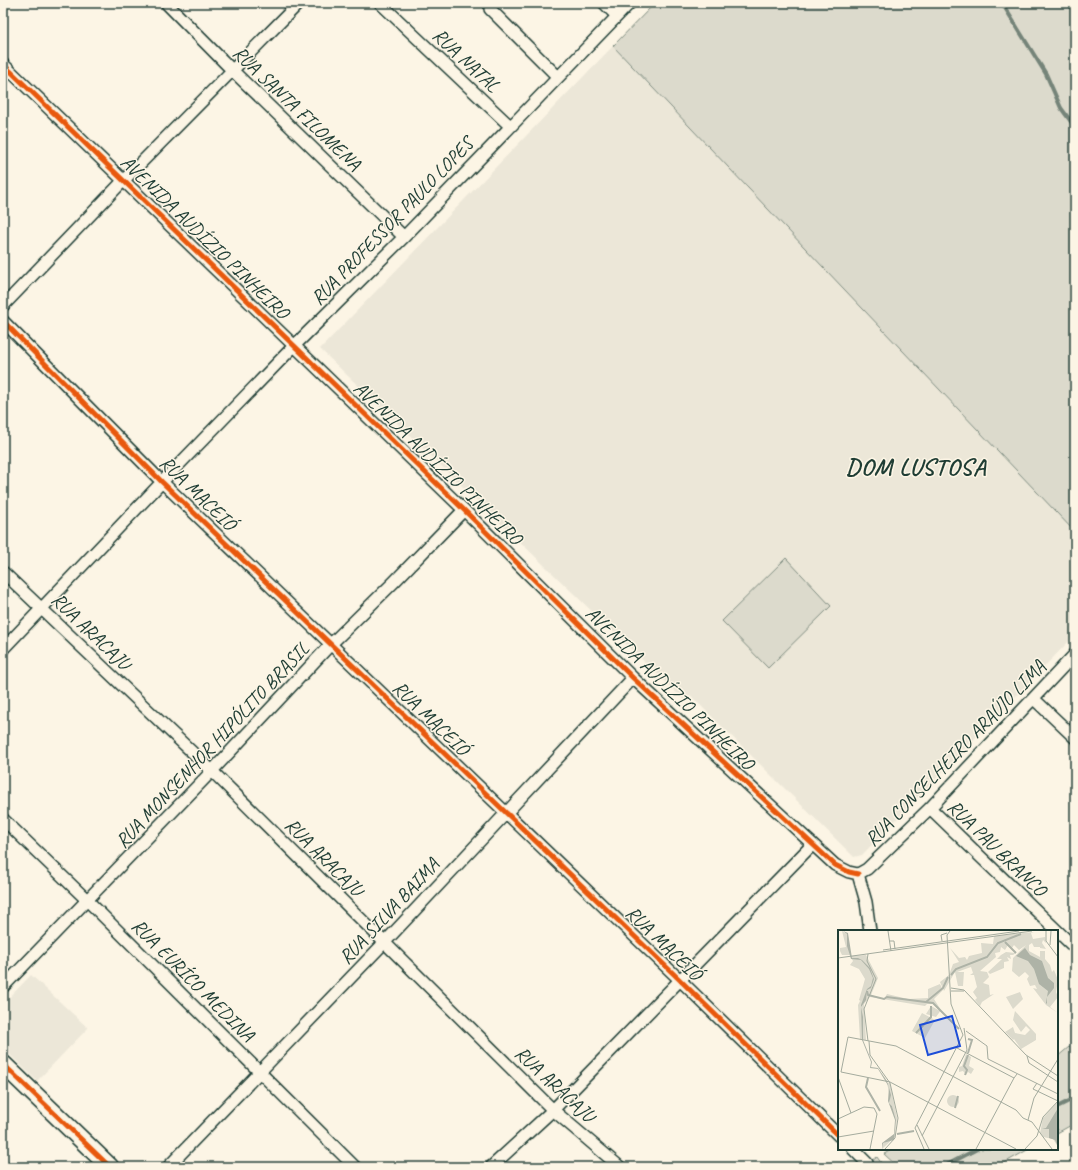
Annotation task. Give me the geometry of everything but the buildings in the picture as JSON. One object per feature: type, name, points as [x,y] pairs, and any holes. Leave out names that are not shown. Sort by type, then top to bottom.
[{"type":"main road","points":[[3,1064],[110,1167]]},
{"type":"street","name":"RUA SANTA FILOMENA","points":[[166,3],[233,71],[404,237]]},
{"type":"street","points":[[3,306],[124,180],[299,3]]},
{"type":"street","name":"RUA NATAL","points":[[380,3],[510,126]]},
{"type":"street","points":[[604,3],[618,16]]},
{"type":"street","name":"RUA PROFESSOR PAULO LOPES","points":[[3,649],[294,346],[404,237],[630,3]]},
{"type":"street","points":[[490,9],[558,77]]},
{"type":"street","name":"AVENIDA AUDÍZIO PINHEIRO","points":[[3,64],[464,510],[633,678],[835,865],[849,872],[858,874]]},
{"type":"street","name":"RUA MACEIÓ","points":[[3,321],[162,482],[680,980],[838,1135]]},
{"type":"street","name":"RUA MONSENHOR HIPÓLITO BRASIL","points":[[3,987],[88,901],[331,644],[464,510]]},
{"type":"street","name":"RUA ARACAJU","points":[[3,572],[212,771],[553,1110],[620,1167]]},
{"type":"street","name":"RUA CONSELHEIRO ARAÚJO LIMA","points":[[858,874],[868,869],[930,808],[1075,654]]},
{"type":"street","name":"RUA SILVA BAIMA","points":[[168,1167],[385,942],[633,678]]},
{"type":"street","points":[[1034,699],[1075,738]]},
{"type":"street","name":"RUA PAU BRANCO","points":[[930,808],[1056,930]]},
{"type":"street","name":"RUA EURÍCO MEDINA","points":[[3,819],[88,901],[355,1167]]},
{"type":"street","points":[[491,1167],[553,1110],[812,844]]},
{"type":"street","points":[[858,874],[866,902],[870,930]]},
{"type":"street","name":"RUA PAU BRANCO","points":[[1058,932],[1075,948]]},
{"type":"street","points":[[854,1150],[867,1163]]},
{"type":"shaded area","points":[[655,3],[1075,3],[1075,532],[613,46]]},
{"type":"shaded area","points":[[613,46],[1075,532],[1075,635],[862,855],[854,857],[690,695],[684,700],[320,349]]},
{"type":"shaded area","points":[[786,558],[831,606],[768,668],[722,621]]},
{"type":"shaded area","points":[[31,975],[88,1028],[37,1081],[3,1048],[3,1004]]},
{"type":"shaded area","points":[[1075,1042],[1075,1123],[1058,1132],[1058,1056]]},
{"type":"shaded area","points":[[891,1150],[1027,1150],[997,1167],[898,1167],[884,1154]]},
{"type":"shaded area","points":[[877,1157],[884,1167],[865,1167]]},
{"type":"waterway","points":[[1002,3],[1046,74],[1061,108],[1075,127]]},
{"type":"waterway","points":[[1058,1106],[1075,1098]]},
{"type":"waterway","points":[[943,1167],[975,1150]]},
{"type":"cycle path","points":[[3,64],[464,510],[633,678],[835,865],[849,872],[858,874]]},
{"type":"cycle path","points":[[3,321],[162,482],[680,980],[838,1135]]},
{"type":"cycle path","points":[[3,1064],[110,1167]]},
{"type":"district","name":"DOM LUSTOSA","points":[[916,467]]}]
